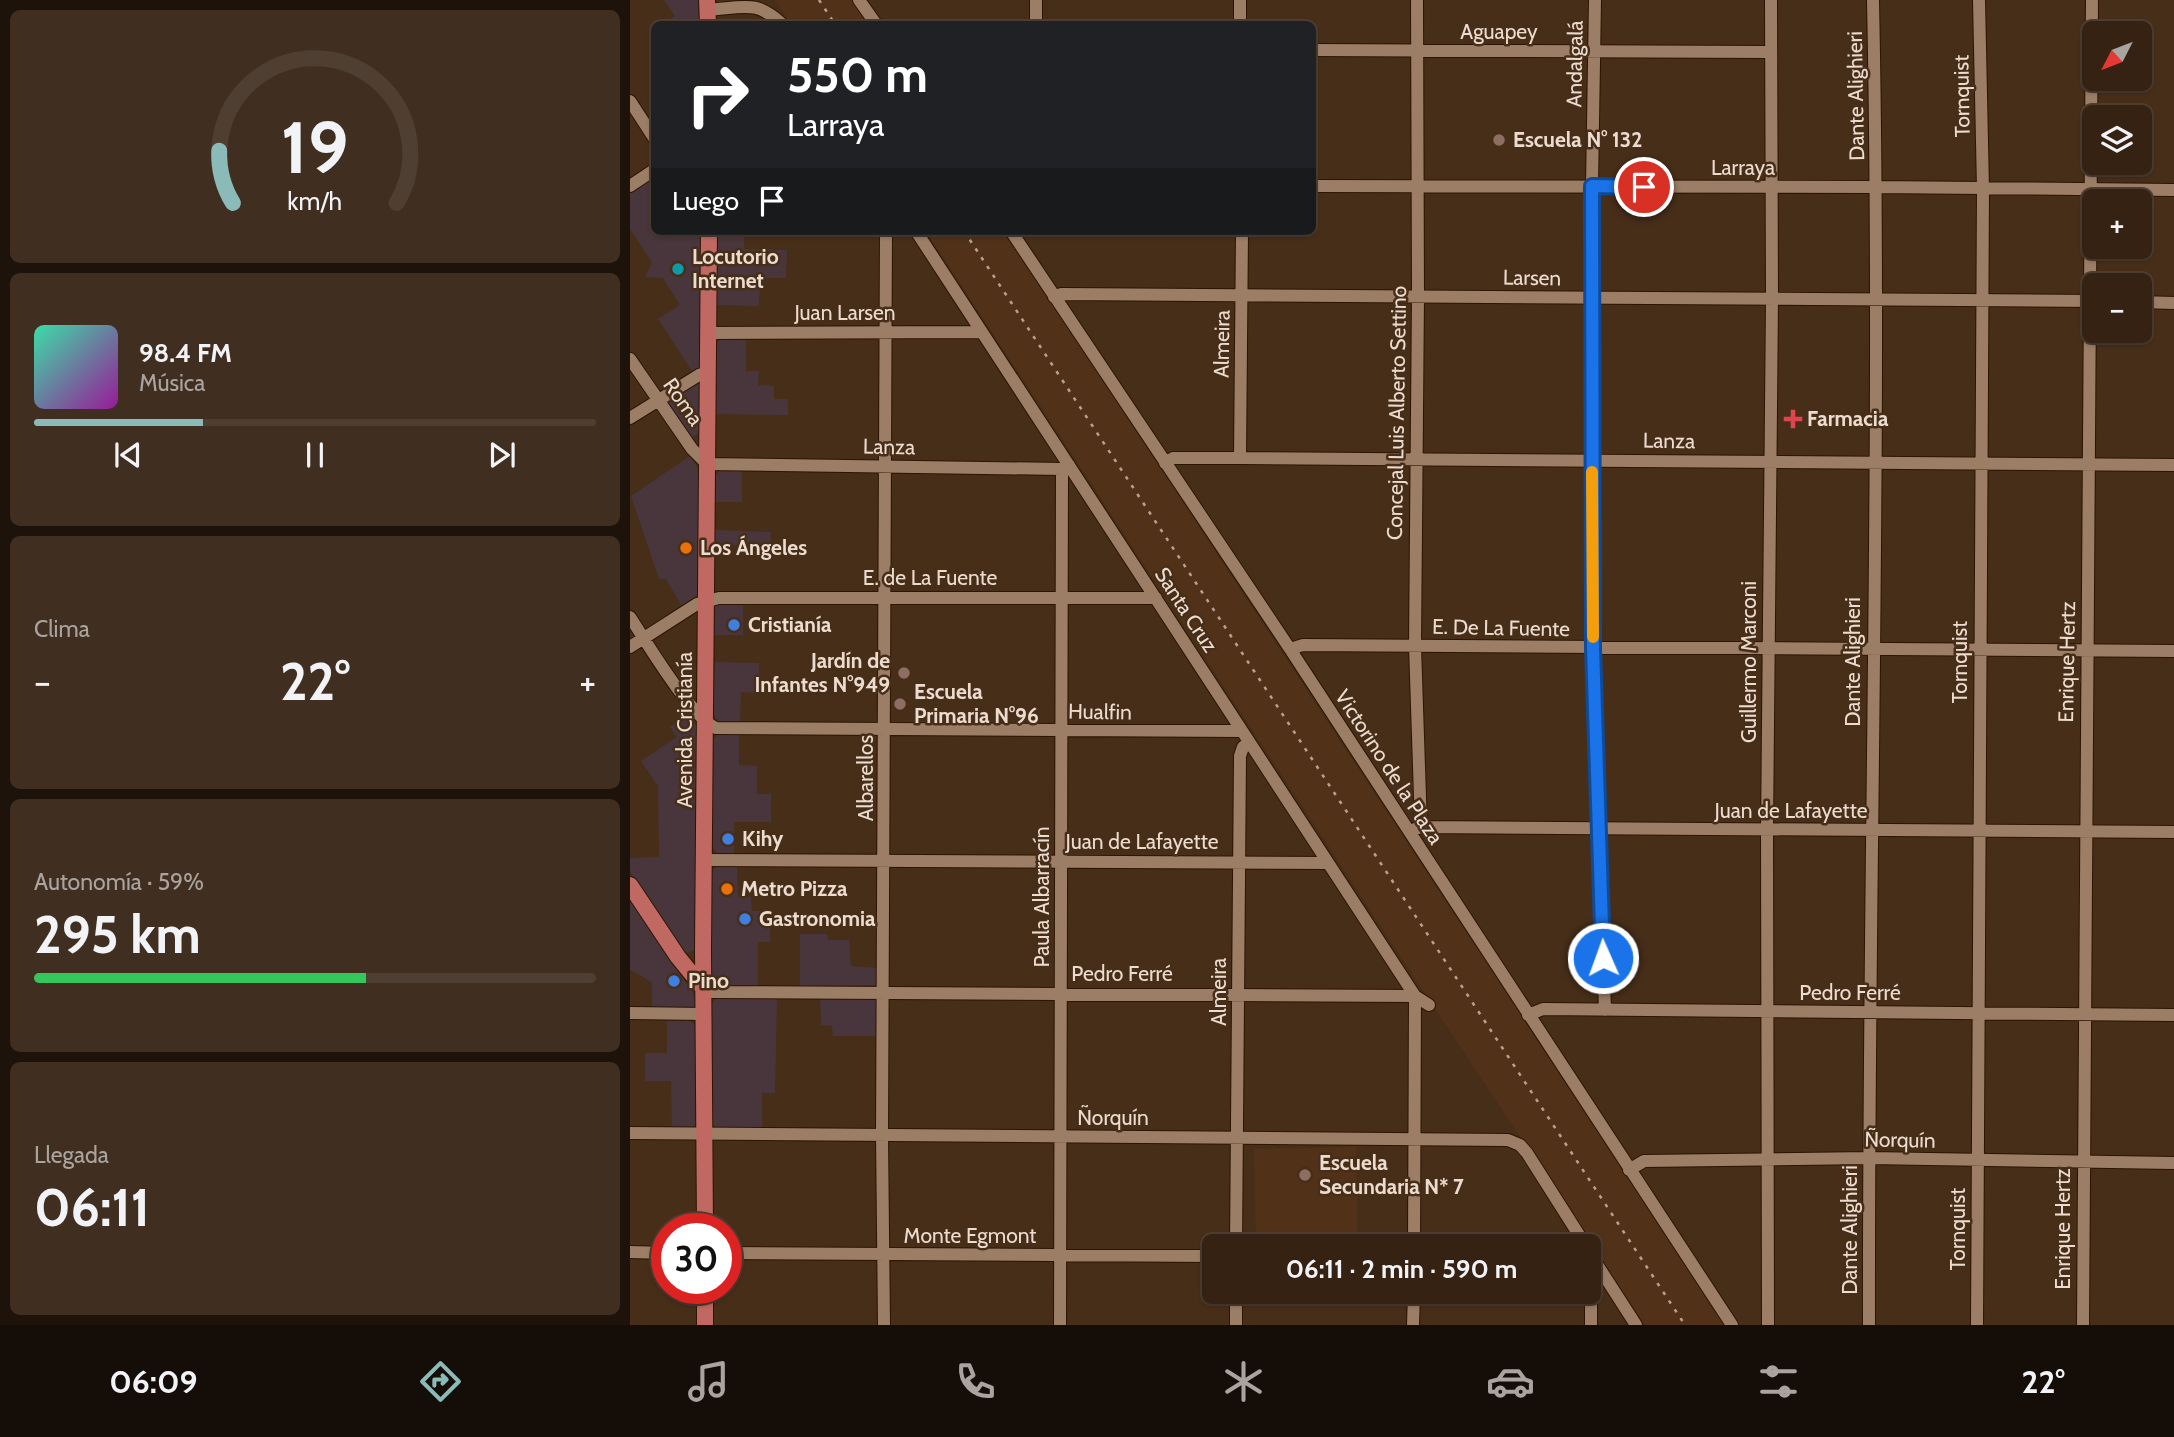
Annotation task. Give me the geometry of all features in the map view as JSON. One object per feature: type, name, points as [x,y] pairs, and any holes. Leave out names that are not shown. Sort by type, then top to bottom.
[{"type":"main road","name":"Avenida Cristianía","points":[[705,1213],[705,601],[709,235]]},
{"type":"main road","points":[[631,887],[678,957],[704,989]]},
{"type":"main road","points":[[705,1304],[705,1325]]},
{"type":"street","points":[[707,11],[758,0],[766,4],[780,21]]},
{"type":"street","points":[[859,0],[874,21]]},
{"type":"street","points":[[1036,0],[1036,21]]},
{"type":"street","points":[[1240,0],[1240,21]]},
{"type":"street","name":"Concejal Luis Alberto Settino","points":[[1418,0],[1415,646],[1421,827]]},
{"type":"street","name":"Andalgalá","points":[[1595,0],[1592,186],[1593,648],[1605,1010]]},
{"type":"street","name":"Guillermo Marconi","points":[[1768,1325],[1767,831],[1772,300],[1771,0]]},
{"type":"street","name":"Dante Alighieri","points":[[1869,1325],[1872,648],[1878,299],[1873,0]]},
{"type":"street","name":"Tornquist","points":[[1976,1325],[1983,189],[1979,0]]},
{"type":"street","name":"Enrique Hertz","points":[[2092,0],[2092,189]]},
{"type":"street","name":"Aguapey","points":[[1316,50],[1770,52]]},
{"type":"street","points":[[630,101],[651,133]]},
{"type":"street","points":[[630,187],[651,172]]},
{"type":"street","name":"Larraya","points":[[1316,186],[2082,189]]},
{"type":"street","name":"Larraya","points":[[2152,190],[2174,190]]},
{"type":"street","name":"Albarellos","points":[[884,1325],[882,1136],[886,235]]},
{"type":"street","name":"Santa Cruz","points":[[919,235],[1065,467],[1156,598],[1415,996],[1429,1005]]},
{"type":"street","name":"Victorino de la Plaza","points":[[1014,235],[1290,649],[1732,1325]]},
{"type":"street","name":"Almeira","points":[[1240,458],[1242,235]]},
{"type":"street","name":"Larsen","points":[[1054,297],[1061,294],[2082,301]]},
{"type":"street","points":[[2152,302],[2174,303]]},
{"type":"street","name":"Juan Larsen","points":[[709,333],[982,332]]},
{"type":"street","name":"Enrique Hertz","points":[[2083,1325],[2086,651],[2091,343]]},
{"type":"street","name":"Roma","points":[[630,359],[692,449],[707,464]]},
{"type":"street","points":[[630,418],[708,372]]},
{"type":"street","name":"Lanza","points":[[1165,463],[1173,458],[1240,458],[2174,465]]},
{"type":"street","name":"Lanza","points":[[707,464],[1065,467]]},
{"type":"street","name":"Paula Albarracín","points":[[1060,1325],[1065,467]]},
{"type":"street","name":"E. de La Fuente","points":[[705,601],[719,597],[1156,598]]},
{"type":"street","points":[[630,647],[705,601]]},
{"type":"street","points":[[630,617],[707,724]]},
{"type":"street","name":"E. De La Fuente","points":[[1290,649],[1303,645],[2174,651]]},
{"type":"street","name":"Hualfin","points":[[707,724],[716,729],[1062,730],[1246,736]]},
{"type":"street","name":"Almeira","points":[[1237,1234],[1240,756],[1246,736]]},
{"type":"street","name":"Juan de Lafayette","points":[[1408,833],[1421,827],[2174,832]]},
{"type":"street","name":"Juan de Lafayette","points":[[705,860],[1328,863]]},
{"type":"street","name":"Pedro Ferré","points":[[704,989],[712,992],[1415,996]]},
{"type":"street","points":[[1414,1234],[1415,996]]},
{"type":"street","name":"Pedro Ferré","points":[[1528,1015],[1543,1009],[2174,1015]]},
{"type":"street","points":[[630,1013],[705,1014]]},
{"type":"street","name":"Ñorquín","points":[[630,1133],[1508,1140],[1520,1145],[1578,1234]]},
{"type":"street","name":"Ñorquín","points":[[1629,1170],[1644,1161],[1768,1159],[2174,1163]]},
{"type":"street","points":[[630,1252],[651,1253]]},
{"type":"street","name":"Monte Egmont","points":[[742,1253],[1202,1256]]},
{"type":"street","points":[[1601,1272],[1636,1325]]},
{"type":"street","points":[[1236,1304],[1236,1325]]},
{"type":"street","points":[[1413,1325],[1414,1304]]},
{"type":"street","points":[[1591,1304],[1591,1325]]},
{"type":"shaded area","points":[[664,0],[701,0],[701,21],[667,21],[675,16]]},
{"type":"shaded area","points":[[775,0],[852,0],[866,21],[789,21]]},
{"type":"shaded area","points":[[651,179],[651,235],[703,235],[701,368],[694,374],[658,319],[680,305],[663,278],[645,277],[652,262],[630,229],[630,193]]},
{"type":"shaded area","points":[[715,235],[744,235],[744,249],[787,250],[786,278],[760,278],[759,306],[714,305]]},
{"type":"shaded area","points":[[929,235],[1007,235],[1725,1325],[1645,1325],[1601,1259],[1601,1234],[1585,1234]]},
{"type":"shaded area","points":[[746,338],[746,371],[759,371],[758,385],[774,386],[774,399],[788,399],[788,415],[714,414],[715,344],[721,339]]},
{"type":"shaded area","points":[[697,381],[701,385],[700,431],[693,437],[689,436],[666,401]]},
{"type":"shaded area","points":[[690,456],[698,469],[700,588],[697,595],[682,606],[666,579],[659,579],[631,496]]},
{"type":"shaded area","points":[[742,468],[742,502],[714,502],[716,474],[721,470]]},
{"type":"shaded area","points":[[714,530],[771,532],[770,546],[714,544]]},
{"type":"shaded area","points":[[743,602],[743,635],[714,635],[715,606],[718,603]]},
{"type":"shaded area","points":[[715,662],[759,663],[759,693],[741,692],[740,723],[722,723],[716,719],[713,712]]},
{"type":"shaded area","points":[[689,713],[698,729],[696,946],[693,951],[687,953],[679,946],[630,872],[630,858],[659,857],[658,786],[641,761],[677,737],[670,727]]},
{"type":"shaded area","points":[[720,733],[739,733],[739,765],[757,766],[757,794],[771,794],[771,822],[734,822],[734,855],[719,855],[712,847],[714,739]]},
{"type":"shaded area","points":[[718,865],[737,865],[738,897],[751,897],[752,911],[770,911],[770,942],[758,942],[758,986],[718,986],[712,981],[711,872]]},
{"type":"shaded area","points":[[630,900],[697,999],[694,1008],[652,1011],[652,982],[630,970]]},
{"type":"shaded area","points":[[800,934],[827,934],[828,940],[849,940],[851,966],[878,968],[877,985],[800,986]]},
{"type":"shaded area","points":[[820,996],[869,997],[876,1000],[878,1036],[833,1036],[832,1026],[821,1025]]},
{"type":"shaded area","points":[[718,997],[777,998],[775,1093],[762,1093],[762,1132],[716,1129],[711,1122],[712,1003]]},
{"type":"shaded area","points":[[667,1021],[690,1021],[696,1026],[697,1122],[692,1128],[672,1129],[671,1081],[645,1081],[645,1053],[667,1053]]},
{"type":"shaded area","name":"Escuela Secundaria N* 7","points":[[1356,1147],[1358,1234],[1256,1234],[1254,1149]]},
{"type":"railway","points":[[819,0],[833,21]]},
{"type":"railway","points":[[967,235],[1685,1325]]},
{"type":"slow traffic","points":[[1592,472],[1593,637]]},
{"type":"place","name":"Escuela N° 132","points":[[1499,140]]},
{"type":"place","name":"Locutorio Internet","points":[[678,269]]},
{"type":"place","name":"Farmacia","points":[[1793,419]]},
{"type":"place","name":"Los Ángeles","points":[[686,548]]},
{"type":"place","name":"Cristianía","points":[[734,625]]},
{"type":"place","name":"Jardín de Infantes N°949","points":[[904,673]]},
{"type":"place","name":"Escuela Primaria N°96","points":[[900,704]]},
{"type":"place","name":"Kihy","points":[[728,839]]},
{"type":"place","name":"Metro Pizza","points":[[727,889]]},
{"type":"place","name":"Gastronomia","points":[[745,919]]},
{"type":"place","name":"Pino","points":[[674,981]]},
{"type":"place","name":"Escuela Secundaria N* 7","points":[[1305,1175]]},
{"type":"route","points":[[1603,958],[1593,648],[1592,186],[1644,187]]}]
